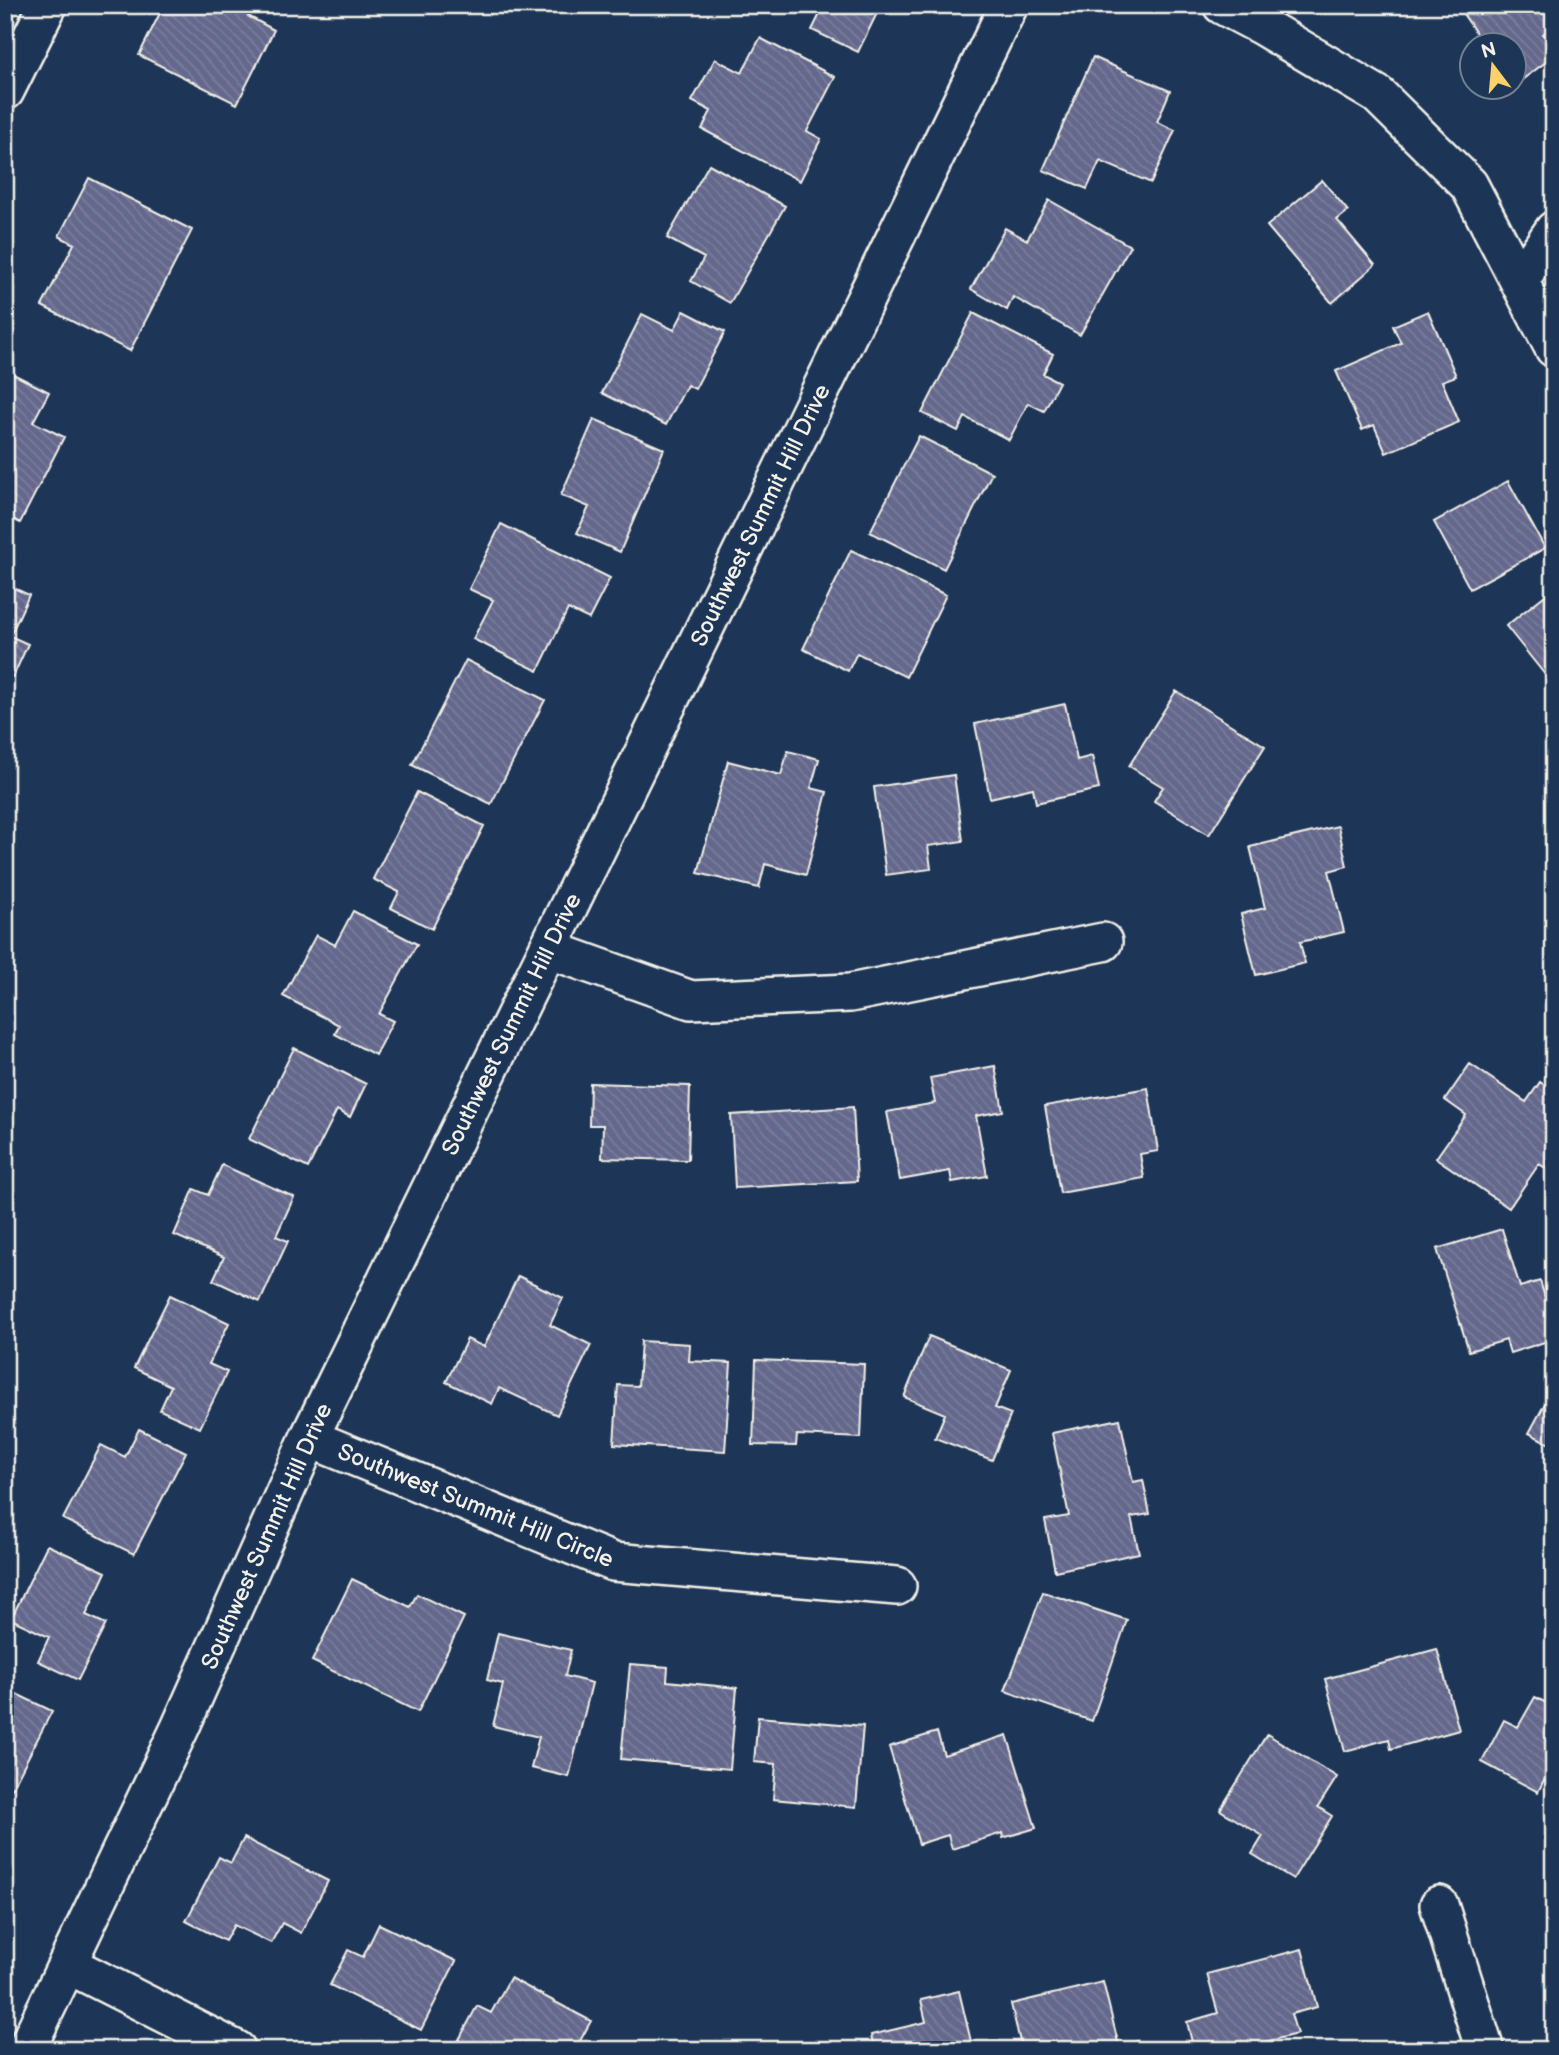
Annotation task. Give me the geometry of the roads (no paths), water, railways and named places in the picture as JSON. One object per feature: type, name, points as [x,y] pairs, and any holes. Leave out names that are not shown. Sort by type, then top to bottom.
[{"type":"street","name":"Southwest Summit Hill Drive","points":[[26,2050],[69,1965],[309,1438],[1009,5]]},
{"type":"street","points":[[1222,5],[1378,96],[1468,185],[1554,348]]},
{"type":"street","points":[[5,91],[29,21]]},
{"type":"street","points":[[1519,281],[1554,230]]},
{"type":"street","points":[[548,949],[691,1000],[850,993],[1103,942]]},
{"type":"street","name":"Southwest Summit Hill Circle","points":[[309,1438],[613,1562],[897,1586]]},
{"type":"street","points":[[1439,1905],[1485,2050]]},
{"type":"street","points":[[69,1965],[237,2050]]}]
